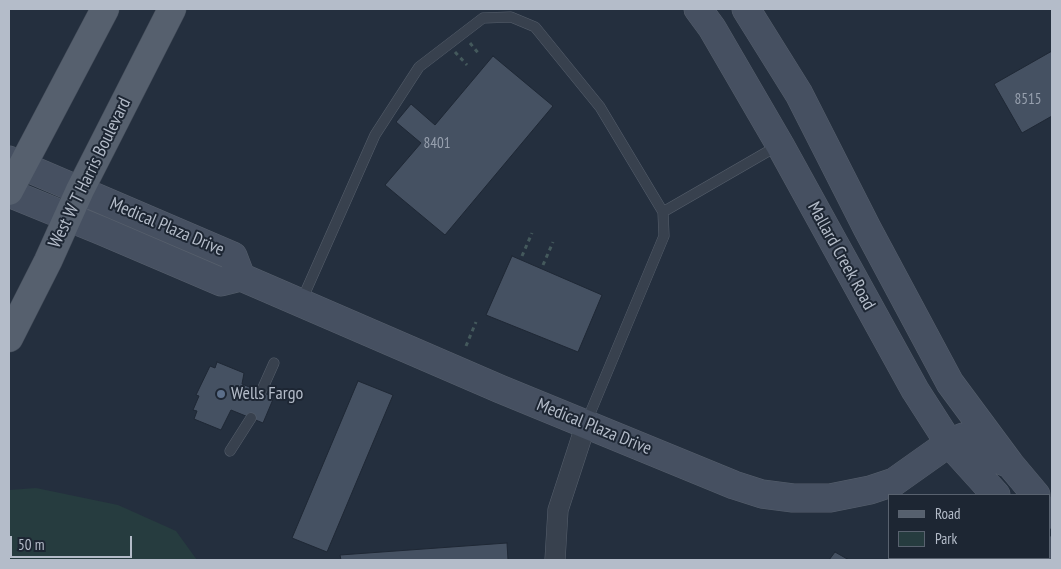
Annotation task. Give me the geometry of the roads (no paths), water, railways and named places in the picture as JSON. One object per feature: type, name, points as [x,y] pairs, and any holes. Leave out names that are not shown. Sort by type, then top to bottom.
[{"type":"main road","points":[[9,192],[16,163],[104,9]]},
{"type":"main road","name":"West W T Harris Boulevard","points":[[9,338],[80,190],[172,9]]},
{"type":"street","name":"Mallard Creek Road","points":[[698,9],[712,28],[780,145],[915,390],[949,443],[995,494]]},
{"type":"street","name":"Mallard Creek Road","points":[[746,9],[800,94],[867,228],[950,383],[1010,464],[1035,494]]},
{"type":"street","name":"Medical Plaza Drive","points":[[16,163],[233,256],[241,277]]},
{"type":"street","name":"Medical Plaza Drive","points":[[9,192],[221,282],[241,277],[500,389],[734,485],[762,494],[793,498],[830,498],[876,489],[894,482],[949,443]]},
{"type":"street","points":[[555,560],[558,510],[586,424]]},
{"type":"street","points":[[949,443],[962,437],[973,442],[980,452],[1010,464]]},
{"type":"lane","points":[[301,303],[376,134],[419,67],[483,18],[511,17],[535,26],[600,107],[663,212],[664,236],[586,424]]},
{"type":"lane","points":[[663,212],[780,145]]},
{"type":"lane","points":[[262,392],[274,363]]},
{"type":"lane","points":[[230,451],[251,418]]},
{"type":"place","name":"Wells Fargo","points":[[221,394]]}]
